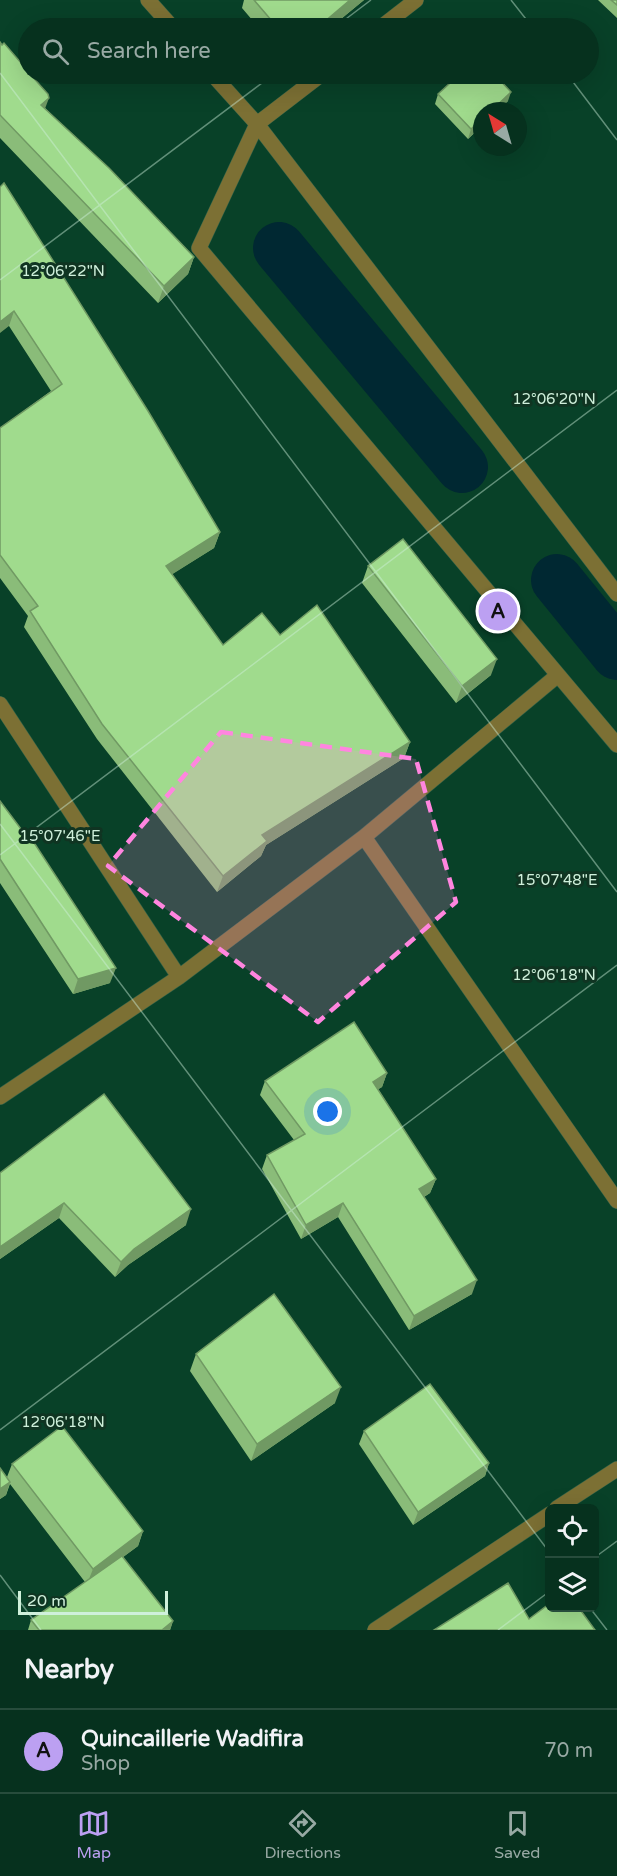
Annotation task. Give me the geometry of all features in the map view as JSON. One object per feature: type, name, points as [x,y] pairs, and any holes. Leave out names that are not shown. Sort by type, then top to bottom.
[{"type":"street","points":[[148,0],[164,18]]},
{"type":"street","points":[[393,18],[416,0]]},
{"type":"street","points":[[221,84],[257,124],[617,594]]},
{"type":"street","points":[[309,84],[257,124],[199,248],[617,745]]},
{"type":"street","points":[[0,1097],[179,977],[364,837],[558,675]]},
{"type":"street","points":[[0,704],[179,977]]},
{"type":"street","points":[[364,837],[617,1201]]},
{"type":"street","points":[[564,1504],[617,1469]]},
{"type":"street","points":[[375,1630],[545,1517]]},
{"type":"highlighted area","points":[[221,732],[416,759],[456,902],[318,1022],[108,866]]},
{"type":"building","points":[[254,0],[350,0],[329,18],[269,18]]},
{"type":"building","points":[[0,42],[2,45],[4,43],[18,59],[18,84],[39,84],[49,98],[41,105],[109,168],[194,257],[164,286],[0,115]]},
{"type":"building","points":[[449,84],[503,84],[511,92],[500,102],[473,102],[473,127],[471,129],[438,94]]},
{"type":"building","points":[[4,183],[148,411],[220,532],[166,566],[223,645],[262,613],[280,635],[317,605],[410,742],[262,835],[267,841],[223,876],[102,724],[30,611],[38,606],[0,555],[0,428],[62,384],[14,311],[0,322],[0,187]]},
{"type":"building","points":[[403,539],[497,659],[462,686],[368,566]]},
{"type":"building","points":[[0,801],[27,837],[29,835],[116,968],[78,979],[0,859]]},
{"type":"building","points":[[354,1022],[387,1073],[373,1082],[436,1179],[419,1189],[477,1280],[414,1316],[343,1203],[306,1225],[267,1155],[305,1134],[265,1081]]},
{"type":"building","points":[[104,1094],[191,1209],[134,1249],[121,1262],[64,1203],[0,1247],[0,1173]]},
{"type":"building","points":[[274,1294],[341,1387],[257,1444],[196,1354]]},
{"type":"building","points":[[430,1384],[489,1463],[418,1512],[364,1431]]},
{"type":"building","points":[[62,1426],[143,1531],[93,1569],[12,1464]]},
{"type":"building","points":[[0,1468],[10,1482],[0,1489]]},
{"type":"building","points":[[122,1556],[173,1621],[162,1630],[39,1630],[31,1620]]},
{"type":"building","points":[[508,1583],[529,1619],[545,1607],[545,1612],[582,1612],[595,1630],[434,1630]]},
{"type":"waterway","points":[[279,248],[462,467]]},
{"type":"waterway","points":[[557,580],[617,654]]},
{"type":"place","name":"Quincaillerie Wadifira","points":[[498,611]]}]
